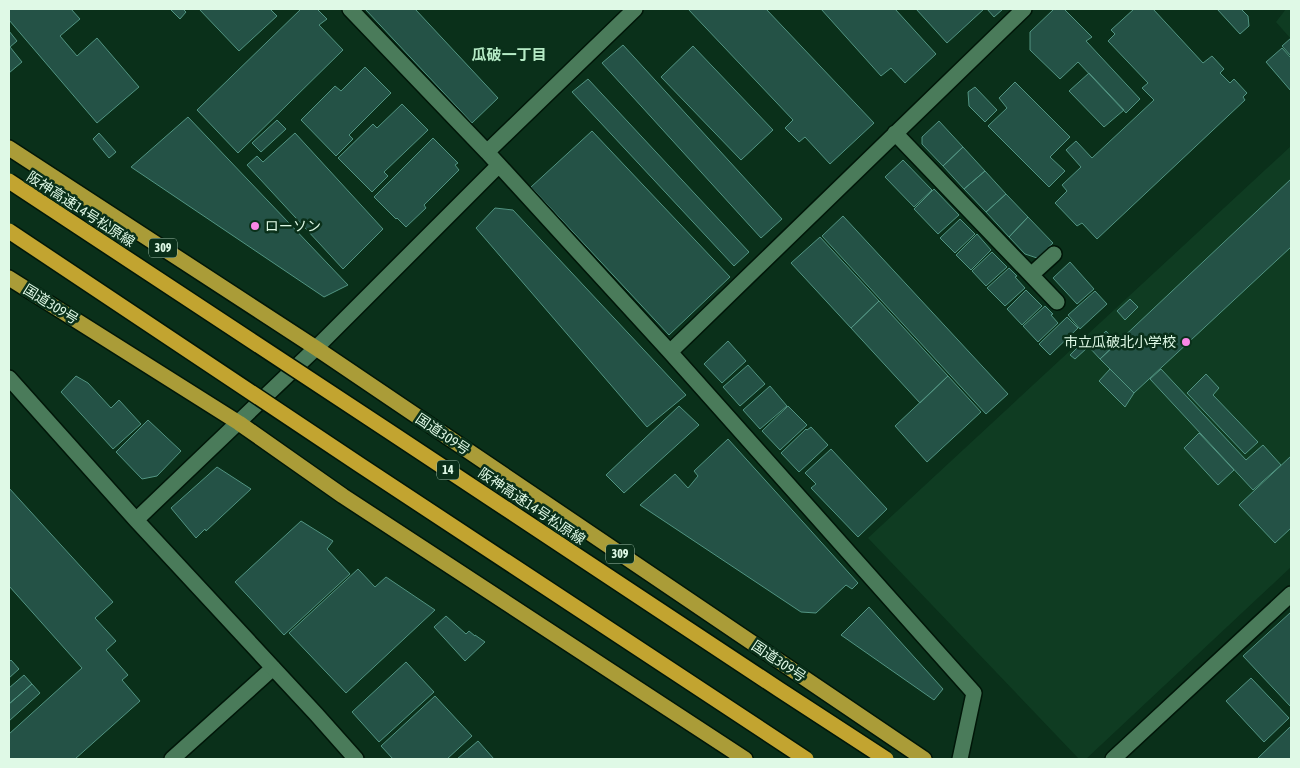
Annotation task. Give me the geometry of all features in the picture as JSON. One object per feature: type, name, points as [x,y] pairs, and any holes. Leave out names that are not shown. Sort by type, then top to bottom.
[{"type":"highway","name":"国道309号","points":[[9,148],[316,348],[924,759]]},
{"type":"highway","name":"阪神高速14号松原線","points":[[9,181],[886,759]]},
{"type":"highway","points":[[9,231],[806,759]]},
{"type":"highway","name":"国道309号","points":[[9,278],[239,423],[343,496],[745,759]]},
{"type":"street","points":[[350,9],[487,152],[670,352],[974,693],[960,759]]},
{"type":"street","points":[[487,152],[634,9]]},
{"type":"street","points":[[670,352],[1024,9]]},
{"type":"street","points":[[895,133],[1057,302]]},
{"type":"street","points":[[136,520],[316,348],[499,165]]},
{"type":"street","points":[[1031,275],[1054,254]]},
{"type":"street","points":[[9,378],[136,520],[356,759]]},
{"type":"street","points":[[1113,759],[1291,594]]},
{"type":"street","points":[[172,759],[273,668]]},
{"type":"shaded area","points":[[1286,9],[1291,9],[1291,39],[1276,22]]},
{"type":"shaded area","name":"市立瓜破北小学校","points":[[1291,146],[1291,567],[1086,759],[1079,759],[868,538]]},
{"type":"building","points":[[9,9],[71,9],[80,19],[60,36],[77,56],[97,38],[139,87],[97,123],[9,20]]},
{"type":"building","points":[[170,9],[183,9],[186,12],[180,19]]},
{"type":"building","points":[[199,9],[270,9],[277,16],[239,51]]},
{"type":"building","points":[[301,9],[317,9],[327,19],[319,25],[343,50],[238,153],[197,110]]},
{"type":"building","points":[[365,9],[415,9],[498,98],[472,123]]},
{"type":"building","points":[[688,9],[766,9],[874,123],[830,164],[805,137],[799,142],[785,128],[793,120]]},
{"type":"building","points":[[821,9],[895,9],[936,54],[905,83],[891,68],[881,76]]},
{"type":"building","points":[[916,9],[984,9],[947,43]]},
{"type":"building","points":[[987,9],[1003,9],[994,17]]},
{"type":"building","points":[[1054,9],[1064,9],[1092,37],[1086,41],[1140,99],[1126,113],[1078,62],[1060,79],[1030,50],[1030,32]]},
{"type":"building","points":[[1134,9],[1153,9],[1203,63],[1212,56],[1224,69],[1220,73],[1230,83],[1234,79],[1247,93],[1243,97],[1245,100],[1097,239],[1082,223],[1077,226],[1055,203],[1067,191],[1062,185],[1081,167],[1066,150],[1076,141],[1092,158],[1154,100],[1142,88],[1148,83],[1108,41],[1115,34],[1111,30]]},
{"type":"building","points":[[1217,9],[1241,9],[1248,16],[1249,26],[1240,34]]},
{"type":"building","points":[[9,31],[17,41],[10,47],[22,62],[9,73]]},
{"type":"building","points":[[1291,38],[1291,56],[1282,46]]},
{"type":"building","points":[[623,45],[782,219],[761,238],[602,63]]},
{"type":"building","points":[[693,46],[773,130],[741,160],[661,77]]},
{"type":"building","points":[[1282,48],[1291,58],[1291,91],[1266,62]]},
{"type":"building","points":[[365,67],[391,93],[349,135],[353,139],[336,156],[301,120],[335,86],[341,91]]},
{"type":"building","points":[[1089,73],[1124,110],[1104,127],[1069,91]]},
{"type":"building","points":[[588,79],[749,252],[734,266],[572,92]]},
{"type":"building","points":[[1015,82],[1070,137],[1050,157],[1065,171],[1049,187],[988,126],[1007,108],[999,98]]},
{"type":"building","points":[[975,87],[997,110],[985,122],[969,106],[968,92]]},
{"type":"building","points":[[402,104],[428,130],[384,172],[388,176],[372,192],[338,158],[373,124],[377,128]]},
{"type":"building","name":"ローソン","points":[[188,117],[348,285],[324,297],[131,167]]},
{"type":"building","points":[[277,120],[286,129],[261,152],[252,143]]},
{"type":"building","points":[[939,121],[963,147],[943,166],[922,144],[922,137]]},
{"type":"building","points":[[592,131],[730,277],[669,335],[531,187]]},
{"type":"building","points":[[99,133],[116,152],[109,158],[93,139]]},
{"type":"building","points":[[295,133],[383,229],[343,269],[247,165],[257,156],[263,162]]},
{"type":"building","points":[[433,138],[458,163],[455,165],[459,170],[424,205],[426,208],[406,227],[374,197]]},
{"type":"building","points":[[963,147],[985,171],[964,189],[943,166]]},
{"type":"building","points":[[903,160],[932,190],[914,207],[885,177]]},
{"type":"building","points":[[985,171],[1006,194],[986,212],[964,189]]},
{"type":"building","name":"市立瓜破北小学校","points":[[1291,179],[1291,247],[1134,393],[1100,359]]},
{"type":"building","points":[[934,189],[959,215],[938,234],[914,209]]},
{"type":"building","points":[[1006,194],[1028,217],[1009,237],[986,212]]},
{"type":"building","points":[[495,208],[513,210],[686,395],[647,427],[476,228]]},
{"type":"building","points":[[843,216],[1008,394],[986,414],[822,236]]},
{"type":"building","points":[[1028,217],[1053,243],[1037,258],[1025,254],[1009,237]]},
{"type":"building","points":[[960,219],[975,234],[955,253],[940,238]]},
{"type":"building","points":[[977,234],[991,250],[971,270],[956,255]]},
{"type":"building","points":[[820,237],[879,301],[851,328],[791,263]]},
{"type":"building","points":[[992,252],[1007,267],[986,286],[972,271]]},
{"type":"building","points":[[1070,262],[1094,289],[1077,304],[1053,278]]},
{"type":"building","points":[[1009,268],[1025,288],[1005,306],[987,288]]},
{"type":"building","points":[[1026,290],[1042,306],[1022,325],[1007,309]]},
{"type":"building","points":[[1095,291],[1107,304],[1080,329],[1068,315]]},
{"type":"building","points":[[1130,299],[1138,307],[1125,320],[1117,311]]},
{"type":"building","points":[[879,301],[948,376],[920,403],[851,328]]},
{"type":"building","points":[[1045,306],[1058,323],[1038,342],[1023,326]]},
{"type":"building","points":[[1067,317],[1078,328],[1050,355],[1039,344]]},
{"type":"building","points":[[1106,331],[1117,343],[1100,359],[1089,347]]},
{"type":"building","points":[[728,341],[746,361],[722,383],[704,364]]},
{"type":"building","points":[[1082,343],[1087,348],[1075,359],[1070,355]]},
{"type":"building","points":[[748,365],[765,384],[740,406],[723,387]]},
{"type":"building","points":[[1110,369],[1134,393],[1125,407],[1099,381]]},
{"type":"building","points":[[1161,369],[1246,460],[1263,445],[1281,465],[1253,490],[1150,379]]},
{"type":"building","points":[[1206,374],[1219,388],[1213,395],[1258,442],[1245,454],[1187,393]]},
{"type":"building","points":[[76,376],[88,383],[111,408],[119,400],[141,424],[113,449],[61,392]]},
{"type":"building","points":[[948,376],[981,412],[927,462],[895,426]]},
{"type":"building","points":[[770,386],[787,406],[760,429],[743,410]]},
{"type":"building","points":[[679,406],[699,425],[624,493],[606,475]]},
{"type":"building","points":[[788,406],[807,425],[780,450],[762,431]]},
{"type":"building","points":[[148,420],[181,451],[157,476],[142,479],[116,452]]},
{"type":"building","points":[[811,427],[828,445],[799,472],[781,453],[806,429]]},
{"type":"building","points":[[1199,433],[1234,470],[1218,485],[1184,448]]},
{"type":"building","points":[[728,439],[858,583],[852,589],[846,585],[816,613],[801,612],[640,505],[675,474],[688,488],[698,476],[694,471]]},
{"type":"building","points":[[831,449],[887,509],[858,537],[811,488],[816,484],[805,473]]},
{"type":"building","points":[[1291,456],[1291,528],[1275,543],[1239,505]]},
{"type":"building","points":[[217,467],[251,489],[196,538],[171,508]]},
{"type":"building","points":[[9,488],[113,602],[95,618],[116,641],[106,650],[128,675],[122,680],[140,701],[75,759],[9,759],[9,734],[82,668],[9,586]]},
{"type":"building","points":[[301,521],[333,541],[327,549],[350,574],[284,635],[235,582]]},
{"type":"building","points":[[358,569],[375,587],[386,577],[435,610],[346,693],[289,633]]},
{"type":"building","points":[[869,607],[943,689],[934,700],[841,635]]},
{"type":"building","points":[[1291,612],[1291,707],[1243,656]]},
{"type":"building","points":[[446,616],[466,634],[469,631],[485,642],[465,661],[434,627]]},
{"type":"building","points":[[11,660],[19,669],[9,678],[9,662]]},
{"type":"building","points":[[406,662],[434,692],[379,742],[352,712]]},
{"type":"building","points":[[24,675],[32,684],[9,704],[9,688]]},
{"type":"building","points":[[1251,678],[1289,718],[1264,742],[1226,701]]},
{"type":"building","points":[[32,684],[40,693],[9,721],[9,704]]},
{"type":"building","points":[[435,696],[472,736],[447,759],[393,759],[381,746]]},
{"type":"building","points":[[1291,726],[1291,759],[1257,759]]},
{"type":"building","points":[[478,741],[494,759],[457,759]]},
{"type":"place","name":"ローソン","points":[[255,226]]},
{"type":"place","name":"市立瓜破北小学校","points":[[1186,342]]},
{"type":"district","name":"瓜破一丁目","points":[[509,55]]}]
